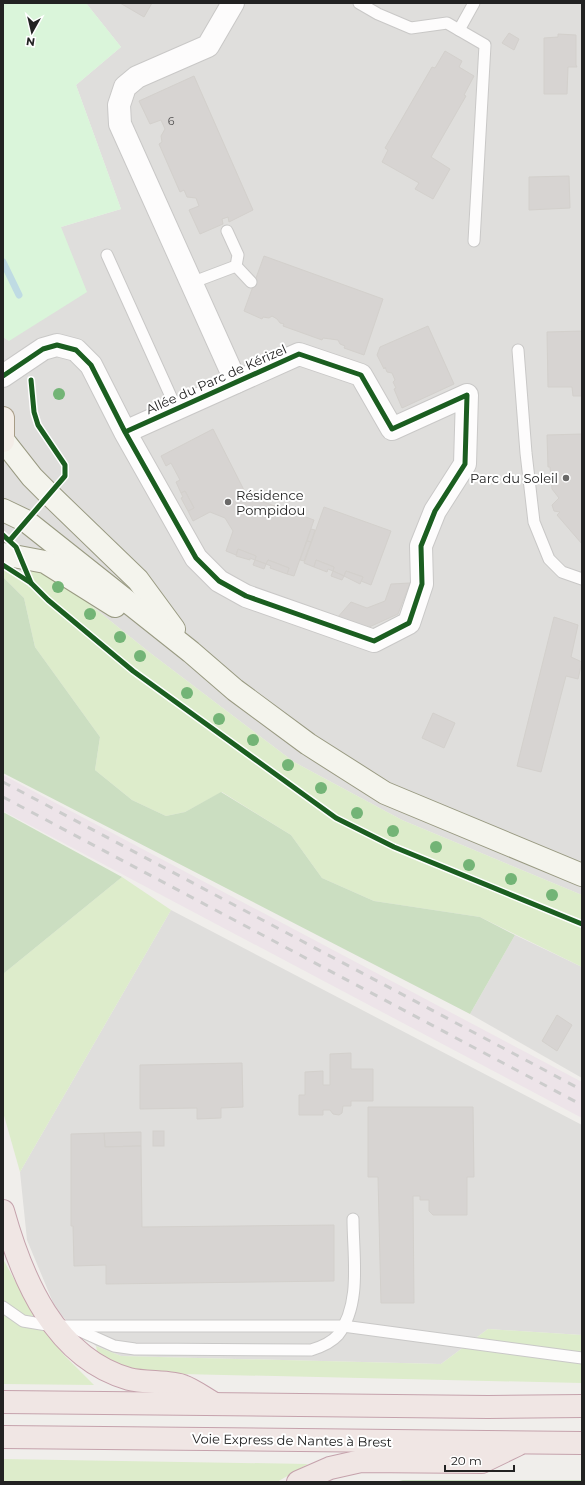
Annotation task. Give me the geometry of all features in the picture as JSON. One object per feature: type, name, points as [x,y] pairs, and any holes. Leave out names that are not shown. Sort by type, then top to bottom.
[{"type":"highway","points":[[3,1211],[11,1242],[33,1290],[62,1326],[80,1354],[108,1371],[128,1379],[150,1383],[182,1385],[216,1404]]},
{"type":"highway","points":[[3,1402],[481,1407],[582,1406]]},
{"type":"highway","name":"Voie Express de Nantes à Brest","points":[[3,1437],[582,1443]]},
{"type":"highway","points":[[298,1482],[330,1468],[361,1461],[482,1462],[521,1443]]},
{"type":"main road","points":[[3,418],[3,440],[45,490],[138,580],[191,652]]},
{"type":"main road","points":[[3,510],[26,520],[191,652],[235,690],[308,744],[385,793],[582,875]]},
{"type":"main road","points":[[3,554],[45,562],[75,582],[191,652]]},
{"type":"street","name":"Allée du Parc de Kérizel","points":[[233,3],[208,46],[137,77],[126,87],[119,105],[120,124],[236,382]]},
{"type":"street","name":"Allée du Parc de Kérizel","points":[[3,376],[43,349],[57,346],[76,350],[91,365],[125,432],[196,558],[219,581],[246,596],[374,641],[409,623],[422,584],[421,546],[435,511],[465,464],[467,395],[392,429],[361,375],[299,354],[125,432]]},
{"type":"lane","points":[[359,3],[378,14],[411,28],[447,23],[485,45],[474,241]]},
{"type":"lane","points":[[459,30],[474,3]]},
{"type":"lane","points":[[227,231],[238,255],[236,266]]},
{"type":"lane","points":[[107,255],[177,410]]},
{"type":"lane","points":[[191,283],[236,266]]},
{"type":"lane","points":[[236,266],[251,282]]},
{"type":"lane","points":[[518,350],[526,452],[534,522],[549,558],[562,572],[582,579]]},
{"type":"lane","points":[[62,1326],[114,1346],[135,1349],[311,1350],[327,1344],[337,1336],[352,1305],[354,1290],[353,1219]]},
{"type":"lane","points":[[3,1307],[23,1321],[62,1326],[343,1326],[582,1358]]},
{"type":"shaded area","points":[[86,3],[582,3],[582,895],[402,820],[294,762],[149,652],[51,573],[3,570],[3,337],[9,341],[61,227],[121,209],[76,85],[121,47]]},
{"type":"shaded area","points":[[3,775],[582,1082],[582,1118],[3,811]]},
{"type":"shaded area","points":[[171,910],[582,1125],[582,1335],[488,1329],[441,1364],[121,1356],[96,1346],[57,1312],[27,1240],[20,1172]]},
{"type":"shaded area","points":[[515,935],[582,967],[582,1078],[470,1014]]},
{"type":"green space","points":[[3,3],[86,3],[121,47],[76,85],[121,209],[61,227],[87,292],[9,341],[3,337]]},
{"type":"green space","points":[[3,570],[51,573],[149,652],[294,762],[402,820],[582,895],[582,967],[480,917],[374,901],[322,878],[291,835],[222,792],[185,812],[166,816],[132,800],[95,770],[100,737],[35,647],[24,598],[3,577]]},
{"type":"green space","points":[[3,577],[24,598],[35,647],[100,737],[95,770],[132,800],[166,816],[185,812],[221,792],[291,835],[322,878],[374,901],[480,917],[515,935],[470,1014],[3,773]]},
{"type":"green space","points":[[3,812],[122,877],[3,974]]},
{"type":"green space","points":[[122,877],[171,910],[20,1172],[3,1112],[3,974]]},
{"type":"green space","points":[[3,1259],[34,1315],[64,1355],[94,1385],[3,1384]]},
{"type":"green space","points":[[488,1329],[582,1335],[582,1383],[138,1373],[98,1356],[96,1346],[121,1356],[441,1364]]},
{"type":"green space","points":[[3,1459],[308,1464],[277,1482],[3,1482]]},
{"type":"green space","points":[[403,1480],[582,1480],[582,1482],[395,1482]]},
{"type":"building","points":[[120,3],[152,3],[144,17]]},
{"type":"building","points":[[509,33],[519,39],[514,50],[502,43]]},
{"type":"building","points":[[558,34],[576,35],[577,67],[568,67],[567,94],[544,94],[544,38],[558,37]]},
{"type":"building","points":[[445,51],[462,61],[459,67],[474,76],[464,95],[466,96],[431,157],[450,169],[433,199],[415,189],[419,183],[382,162],[388,150],[385,148],[432,67],[435,68]]},
{"type":"building","points":[[194,76],[253,210],[229,222],[228,217],[222,219],[223,224],[200,234],[189,210],[199,206],[196,198],[187,197],[184,190],[180,192],[159,144],[162,142],[161,136],[165,129],[161,120],[150,124],[139,101]]},
{"type":"building","points":[[569,176],[570,208],[529,210],[529,177]]},
{"type":"building","points":[[264,256],[383,299],[364,355],[344,348],[345,346],[340,344],[338,340],[323,338],[322,340],[283,326],[284,324],[280,323],[272,316],[269,318],[263,317],[262,319],[244,311]]},
{"type":"building","points":[[428,326],[454,384],[402,408],[394,389],[396,388],[393,382],[395,380],[392,373],[387,372],[385,367],[384,369],[377,355],[380,347]]},
{"type":"building","points":[[582,331],[582,396],[573,396],[572,387],[548,387],[547,332]]},
{"type":"building","name":"Résidence Pompidou","points":[[213,429],[247,496],[314,520],[294,576],[287,574],[289,568],[268,560],[266,564],[255,560],[256,556],[238,549],[236,555],[226,551],[233,531],[225,518],[210,512],[193,521],[188,511],[194,508],[185,491],[181,493],[176,482],[180,480],[171,463],[166,466],[161,456]]},
{"type":"building","name":"Parc du Soleil","points":[[582,434],[582,544],[557,515],[560,512],[554,511],[552,505],[559,498],[552,489],[550,467],[548,467],[547,435]]},
{"type":"building","points":[[185,491],[194,508],[188,511],[181,498],[183,497],[181,493]]},
{"type":"building","points":[[324,507],[391,531],[371,585],[361,581],[363,577],[346,571],[344,576],[333,571],[334,567],[316,560],[314,567],[304,563]]},
{"type":"building","points":[[311,529],[315,530],[311,542],[307,541]]},
{"type":"building","points":[[307,541],[311,542],[304,561],[300,560]]},
{"type":"building","points":[[238,549],[256,556],[255,560],[236,556]]},
{"type":"building","points":[[255,560],[266,564],[264,569],[253,565]]},
{"type":"building","points":[[268,560],[289,568],[287,574],[270,568],[271,566],[266,564]]},
{"type":"building","points":[[316,560],[334,567],[333,571],[328,569],[327,572],[314,567]]},
{"type":"building","points":[[333,571],[344,576],[342,580],[331,576]]},
{"type":"building","points":[[346,571],[363,577],[360,584],[344,576]]},
{"type":"building","points":[[410,583],[398,614],[367,628],[337,618],[351,602],[367,608],[385,601],[391,584]]},
{"type":"building","points":[[554,617],[578,625],[571,657],[582,662],[578,679],[566,676],[541,772],[517,766]]},
{"type":"building","points":[[433,713],[455,723],[444,748],[422,738]]},
{"type":"building","points":[[557,1015],[572,1025],[557,1051],[542,1041]]},
{"type":"building","points":[[351,1053],[351,1069],[373,1069],[373,1101],[351,1101],[351,1106],[343,1106],[342,1113],[339,1115],[333,1114],[330,1110],[323,1110],[323,1115],[299,1115],[299,1095],[305,1095],[305,1072],[323,1071],[323,1085],[330,1085],[330,1054]]},
{"type":"building","points":[[242,1063],[243,1107],[221,1108],[221,1118],[197,1119],[197,1108],[140,1109],[140,1065]]},
{"type":"building","points":[[368,1107],[473,1107],[474,1177],[467,1177],[467,1215],[433,1215],[429,1211],[429,1200],[420,1200],[420,1196],[413,1196],[414,1303],[381,1303],[378,1177],[368,1177]]},
{"type":"building","points":[[153,1131],[164,1131],[164,1146],[153,1146]]},
{"type":"building","points":[[141,1132],[141,1146],[105,1147],[104,1133]]},
{"type":"building","points":[[104,1133],[105,1147],[141,1146],[142,1227],[334,1225],[334,1281],[106,1284],[106,1265],[74,1266],[73,1226],[71,1226],[71,1134]]},
{"type":"waterway","points":[[3,262],[19,295]]},
{"type":"railway","points":[[3,782],[582,1090]]},
{"type":"railway","points":[[3,797],[582,1105]]},
{"type":"cycle path","points":[[3,376],[43,349],[57,345],[76,350],[91,365],[125,432],[196,558],[219,581],[246,596],[374,641],[409,623],[422,584],[421,546],[435,511],[465,464],[467,395],[392,429],[361,375],[299,354],[125,432]]},
{"type":"cycle path","points":[[10,540],[65,476],[65,465],[38,425],[34,412],[31,380]]},
{"type":"cycle path","points":[[3,535],[16,547],[31,583]]},
{"type":"cycle path","points":[[3,565],[31,583],[48,600],[133,671],[336,818],[394,847],[582,924]]},
{"type":"place","name":"Parc du Soleil","points":[[566,478]]},
{"type":"place","name":"Résidence Pompidou","points":[[228,502]]}]
